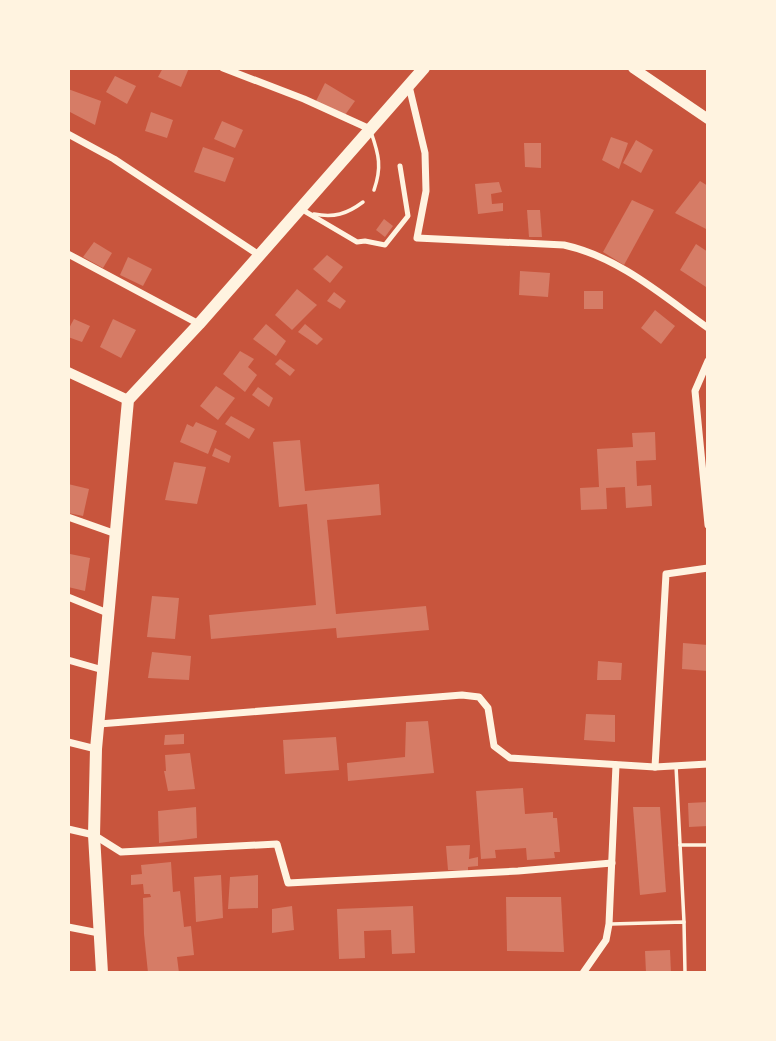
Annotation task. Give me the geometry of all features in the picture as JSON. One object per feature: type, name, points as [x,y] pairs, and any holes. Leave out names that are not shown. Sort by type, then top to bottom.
[{"type":"highway","points":[[102,973],[94,835],[96,749],[128,400],[302,211],[424,68]]},
{"type":"street","points":[[223,68],[304,99],[370,129]]},
{"type":"street","points":[[633,68],[708,119]]},
{"type":"street","points":[[409,86],[425,153],[426,191],[417,239],[564,246],[584,250],[623,268],[708,328]]},
{"type":"street","points":[[68,134],[114,159],[259,255]]},
{"type":"street","points":[[302,211],[357,242],[384,245],[408,216],[400,166]]},
{"type":"street","points":[[68,254],[200,324]]},
{"type":"street","points":[[708,361],[695,391],[708,525]]},
{"type":"street","points":[[68,372],[128,400]]},
{"type":"street","points":[[68,517],[116,534]]},
{"type":"street","points":[[655,767],[667,574],[708,568]]},
{"type":"street","points":[[68,597],[110,615]]},
{"type":"street","points":[[68,660],[103,670]]},
{"type":"street","points":[[99,724],[462,695],[479,697],[488,708],[494,746],[510,758],[655,767],[708,764]]},
{"type":"street","points":[[68,742],[96,749]]},
{"type":"street","points":[[583,973],[606,940],[609,924],[616,765]]},
{"type":"street","points":[[68,829],[94,835],[121,852],[277,844],[288,883],[518,871],[612,863]]},
{"type":"street","points":[[68,927],[99,933]]},
{"type":"lane","points":[[370,129],[378,152],[380,172],[374,190]]},
{"type":"lane","points":[[302,211],[328,217],[347,213],[363,202]]},
{"type":"lane","points":[[676,765],[685,973]]},
{"type":"lane","points":[[680,845],[708,845]]},
{"type":"lane","points":[[609,924],[684,922]]},
{"type":"building","points":[[163,68],[189,68],[181,87],[158,77]]},
{"type":"building","points":[[115,76],[136,86],[127,104],[106,92]]},
{"type":"building","points":[[325,83],[355,101],[345,115],[316,101]]},
{"type":"building","points":[[68,89],[101,101],[95,125],[68,111]]},
{"type":"building","points":[[151,112],[173,120],[167,138],[145,131]]},
{"type":"building","points":[[222,121],[243,130],[235,148],[214,139]]},
{"type":"building","points":[[611,137],[628,143],[619,169],[602,160]]},
{"type":"building","points":[[636,140],[653,150],[641,173],[623,163]]},
{"type":"building","points":[[524,143],[541,143],[541,168],[525,167]]},
{"type":"building","points":[[203,147],[234,158],[225,182],[194,172]]},
{"type":"building","points":[[700,181],[708,186],[708,230],[675,213]]},
{"type":"building","points":[[499,182],[502,192],[491,194],[492,204],[503,203],[503,211],[478,214],[475,184]]},
{"type":"building","points":[[632,200],[654,210],[624,265],[603,252]]},
{"type":"building","points":[[527,210],[540,210],[542,237],[529,237]]},
{"type":"building","points":[[384,219],[393,226],[385,237],[376,230]]},
{"type":"building","points":[[94,242],[112,253],[103,268],[83,257]]},
{"type":"building","points":[[696,244],[708,252],[706,287],[680,270]]},
{"type":"building","points":[[327,255],[343,267],[330,283],[313,269]]},
{"type":"building","points":[[128,257],[152,269],[143,286],[120,275]]},
{"type":"building","points":[[520,271],[550,273],[548,297],[519,295]]},
{"type":"building","points":[[297,289],[317,305],[292,330],[275,315]]},
{"type":"building","points":[[584,291],[603,291],[603,309],[584,309]]},
{"type":"building","points":[[334,292],[346,301],[340,309],[327,301]]},
{"type":"building","points":[[655,310],[675,326],[661,344],[641,328]]},
{"type":"building","points":[[74,319],[90,326],[82,342],[68,337],[68,330]]},
{"type":"building","points":[[113,319],[136,330],[121,358],[100,347]]},
{"type":"building","points":[[266,324],[286,341],[276,356],[253,339]]},
{"type":"building","points":[[305,324],[323,339],[317,345],[298,332]]},
{"type":"building","points":[[240,351],[254,359],[248,367],[257,375],[245,392],[223,374]]},
{"type":"building","points":[[280,359],[295,370],[290,376],[275,364]]},
{"type":"building","points":[[216,386],[235,398],[218,420],[200,406]]},
{"type":"building","points":[[258,387],[273,398],[269,407],[252,395]]},
{"type":"building","points":[[231,416],[255,429],[249,439],[225,424]]},
{"type":"building","points":[[196,422],[217,431],[208,454],[180,442],[187,424],[193,427]]},
{"type":"building","points":[[655,432],[656,460],[636,461],[637,486],[651,485],[652,506],[626,508],[625,487],[606,488],[607,509],[581,510],[580,488],[599,487],[597,449],[633,447],[632,433]]},
{"type":"building","points":[[300,440],[305,491],[379,484],[381,515],[327,520],[336,614],[426,606],[429,630],[337,638],[336,628],[211,639],[209,615],[316,605],[307,504],[279,507],[273,442]]},
{"type":"building","points":[[215,448],[231,456],[229,463],[212,456]]},
{"type":"building","points":[[174,462],[206,467],[197,504],[165,500]]},
{"type":"building","points":[[68,484],[89,489],[83,516],[68,513]]},
{"type":"building","points":[[70,554],[90,558],[85,591],[68,587]]},
{"type":"building","points":[[152,596],[179,598],[175,639],[147,637]]},
{"type":"building","points":[[683,643],[708,645],[708,671],[682,669]]},
{"type":"building","points":[[152,652],[191,656],[189,680],[148,678]]},
{"type":"building","points":[[598,661],[622,663],[621,680],[597,680]]},
{"type":"building","points":[[586,714],[615,715],[615,742],[584,740]]},
{"type":"building","points":[[428,721],[434,773],[348,781],[347,763],[405,757],[406,722]]},
{"type":"building","points":[[184,734],[184,744],[164,745],[165,735]]},
{"type":"building","points":[[336,737],[339,770],[285,774],[283,740]]},
{"type":"building","points":[[190,753],[195,789],[168,791],[164,771],[165,755]]},
{"type":"building","points":[[523,788],[525,814],[553,812],[553,818],[557,818],[560,852],[554,852],[555,858],[527,860],[526,848],[495,850],[496,858],[481,859],[476,791]]},
{"type":"building","points":[[708,802],[708,826],[689,827],[688,803]]},
{"type":"building","points":[[196,807],[197,838],[159,843],[158,811]]},
{"type":"building","points":[[633,807],[660,807],[666,892],[640,895]]},
{"type":"building","points":[[470,845],[469,859],[478,857],[478,866],[468,867],[468,871],[448,870],[446,846]]},
{"type":"building","points":[[171,862],[173,892],[180,891],[184,927],[191,926],[194,955],[177,957],[179,973],[148,973],[143,898],[151,897],[150,894],[144,894],[143,884],[131,885],[131,875],[142,874],[141,865]]},
{"type":"building","points":[[221,875],[223,918],[196,922],[194,877]]},
{"type":"building","points":[[258,875],[258,908],[228,909],[230,877]]},
{"type":"building","points":[[506,897],[561,897],[564,952],[507,951]]},
{"type":"building","points":[[292,906],[294,930],[272,933],[272,909]]},
{"type":"building","points":[[413,906],[415,953],[392,954],[391,930],[364,931],[365,958],[339,959],[337,909]]},
{"type":"building","points":[[670,950],[671,973],[646,973],[645,951]]}]
